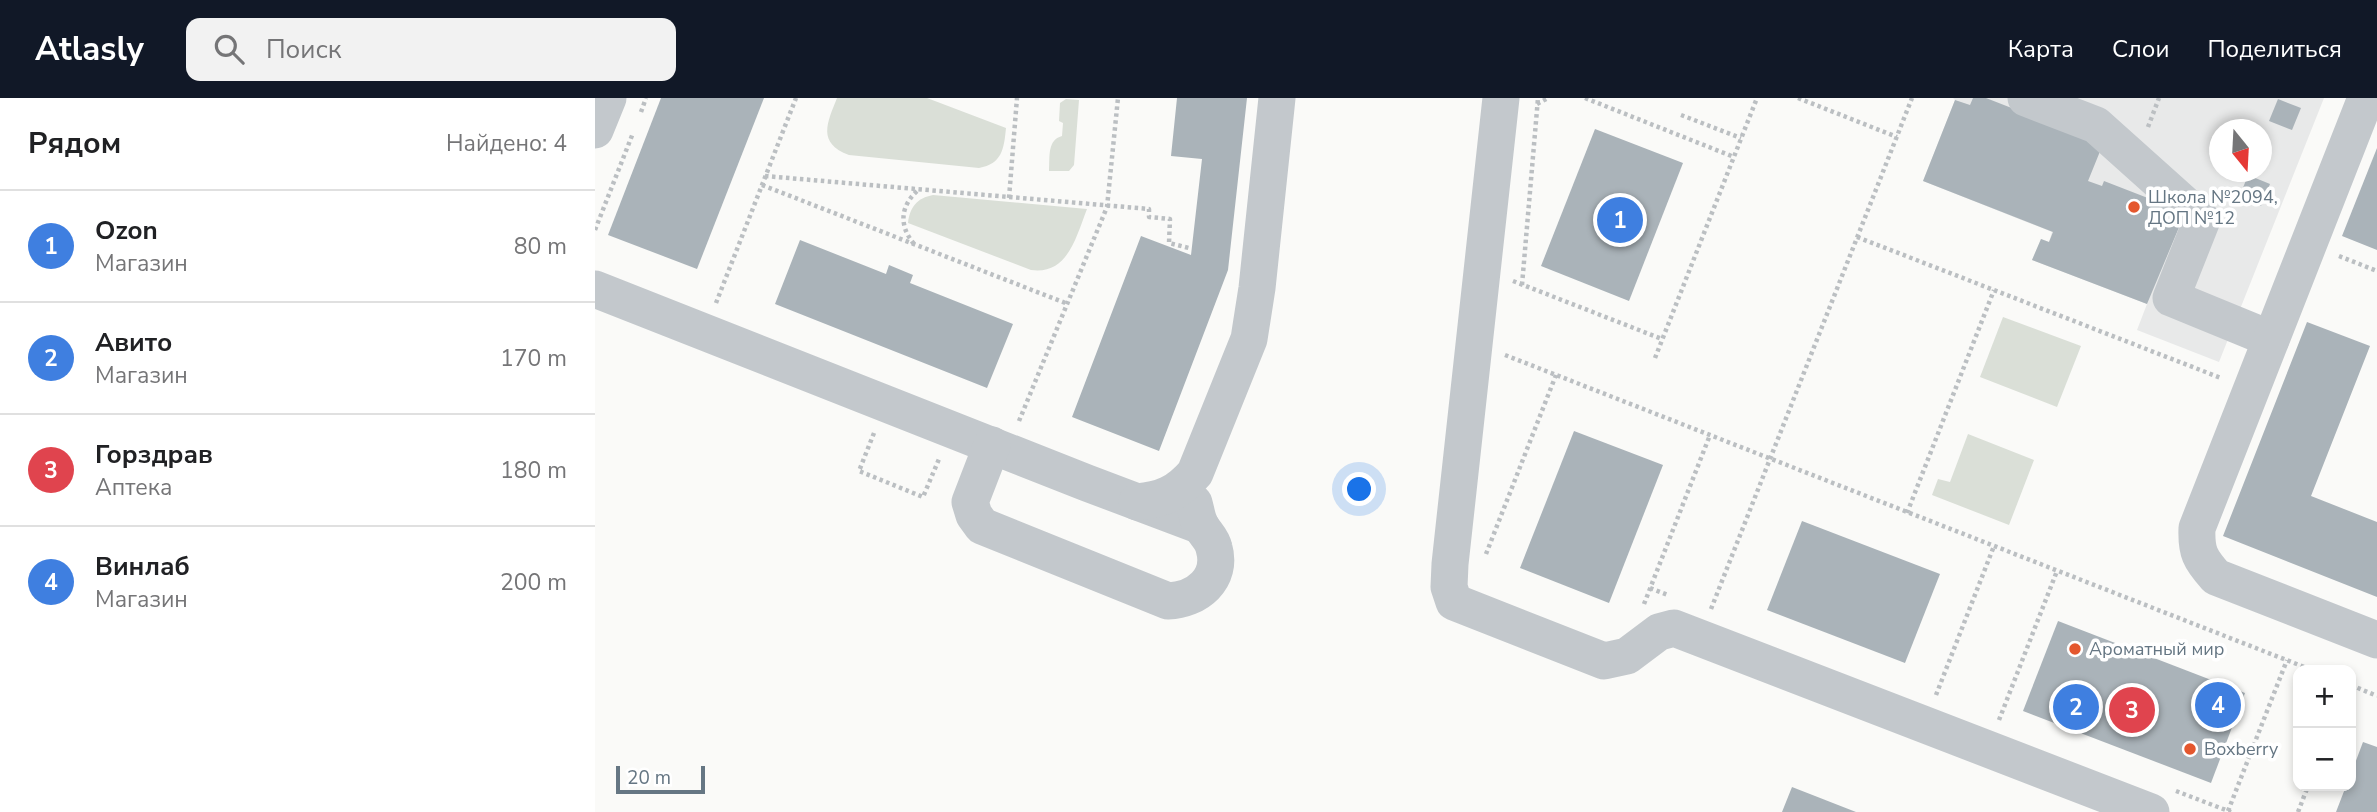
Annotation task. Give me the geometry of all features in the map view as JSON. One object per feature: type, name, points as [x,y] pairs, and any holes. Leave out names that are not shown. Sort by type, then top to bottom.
[{"type":"lane","points":[[595,130],[608,98]]},
{"type":"lane","points":[[1137,502],[1170,496],[1185,486],[1195,473],[1249,339],[1277,98]]},
{"type":"lane","points":[[1501,98],[1450,564],[1449,587],[1454,601],[1604,661],[1626,656],[1659,632],[1674,628],[2151,812]]},
{"type":"lane","points":[[2026,98],[2096,125],[2202,220],[2171,298],[2271,339]]},
{"type":"lane","points":[[2366,98],[2197,528],[2196,546],[2203,562],[2216,577],[2377,640]]},
{"type":"lane","points":[[595,289],[1000,431],[1137,502],[1201,526]]},
{"type":"lane","points":[[1000,431],[970,502],[982,526],[1168,601],[1190,598],[1200,592],[1213,574],[1216,561],[1215,548],[1201,526],[1194,501],[1195,473]]},
{"type":"path","points":[[595,230],[646,98]]},
{"type":"path","points":[[715,304],[796,98]]},
{"type":"path","points":[[1009,198],[1017,98]]},
{"type":"path","points":[[1000,431],[1020,422],[1107,207],[1118,98]]},
{"type":"path","points":[[1522,285],[1537,101],[1548,98]]},
{"type":"path","points":[[1585,98],[1734,157]]},
{"type":"path","points":[[1655,358],[1757,98]]},
{"type":"path","points":[[1798,98],[1897,136]]},
{"type":"path","points":[[1699,638],[1912,98]]},
{"type":"path","points":[[1681,115],[1741,138]]},
{"type":"path","points":[[765,176],[1149,209],[1149,217],[1170,219],[1169,243],[1189,248]]},
{"type":"path","points":[[762,185],[1068,304]]},
{"type":"path","points":[[914,244],[907,236],[903,213],[906,204],[918,190]]},
{"type":"path","points":[[1857,237],[2251,389]]},
{"type":"path","points":[[2335,254],[2377,271]]},
{"type":"path","points":[[1483,270],[1662,340]]},
{"type":"path","points":[[1907,513],[1994,290]]},
{"type":"path","points":[[703,299],[728,309]]},
{"type":"path","points":[[1474,343],[2300,665]]},
{"type":"path","points":[[1450,564],[1478,575],[1556,375]]},
{"type":"path","points":[[1020,422],[1031,426]]},
{"type":"path","points":[[1641,611],[1710,435]]},
{"type":"path","points":[[1935,698],[1994,546]]},
{"type":"path","points":[[1999,723],[2057,571]]},
{"type":"path","points":[[2228,811],[2287,660]]},
{"type":"path","points":[[2356,687],[2377,696]]},
{"type":"path","points":[[2298,812],[2306,791]]},
{"type":"shaded area","points":[[837,98],[927,98],[1006,128],[1003,149],[993,163],[979,168],[849,155],[832,145],[827,131]]},
{"type":"shaded area","name":"Школа №2094, ДОП №12","points":[[1953,98],[2324,98],[2219,362],[2137,330],[2147,304],[2032,260],[2041,239],[2049,242],[2052,232],[1923,181],[1955,100]]},
{"type":"shaded area","points":[[1066,99],[1079,100],[1074,165],[1069,171],[1049,171],[1052,145],[1062,136],[1060,103]]},
{"type":"shaded area","points":[[933,195],[1087,209],[1074,242],[1062,260],[1054,267],[1031,270],[908,223],[915,204]]},
{"type":"shaded area","points":[[2003,317],[2081,346],[2057,407],[1980,377]]},
{"type":"shaded area","points":[[1968,434],[2034,460],[2009,525],[1932,495],[1938,479],[1950,482]]},
{"type":"building","points":[[661,98],[764,98],[697,269],[608,235]]},
{"type":"building","points":[[1177,98],[1247,98],[1228,270],[1159,451],[1072,417],[1141,236],[1191,255],[1202,159],[1171,156]]},
{"type":"building","points":[[1973,98],[1986,98],[2103,144],[2088,181],[2102,186],[2104,181],[2171,207],[2166,219],[2180,225],[2147,304],[2032,260],[2041,239],[2049,242],[2053,232],[1923,181],[1955,100],[1970,105]]},
{"type":"building","points":[[2278,99],[2301,108],[2292,130],[2270,119]]},
{"type":"building","points":[[1595,129],[1683,163],[1629,301],[1541,266]]},
{"type":"building","points":[[2377,148],[2377,250],[2342,236]]},
{"type":"building","points":[[2245,182],[2270,184],[2261,206],[2239,198]]},
{"type":"building","points":[[800,240],[886,274],[889,265],[913,275],[910,283],[1013,324],[987,388],[775,304]]},
{"type":"building","points":[[2307,322],[2370,346],[2311,496],[2377,522],[2377,597],[2223,536]]},
{"type":"building","points":[[1574,431],[1663,465],[1609,603],[1520,568]]},
{"type":"building","points":[[1802,521],[1940,574],[1905,663],[1767,610]]},
{"type":"building","points":[[2058,621],[2245,693],[2211,783],[2023,711]]},
{"type":"building","points":[[2363,742],[2377,747],[2377,812],[2336,812],[2344,791],[2356,791],[2356,761]]},
{"type":"building","points":[[1792,787],[1856,812],[1782,812]]},
{"type":"place","name":"Школа №2094, ДОП №12","points":[[2134,207]]},
{"type":"place","name":"Ozon","points":[[1620,220]]},
{"type":"place","name":"Ароматный мир","points":[[2075,649]]},
{"type":"place","name":"Винлаб","points":[[2218,705]]},
{"type":"place","name":"Авито","points":[[2076,707]]},
{"type":"place","name":"Горздрав","points":[[2132,710]]},
{"type":"place","name":"Boxberry","points":[[2190,749]]}]
